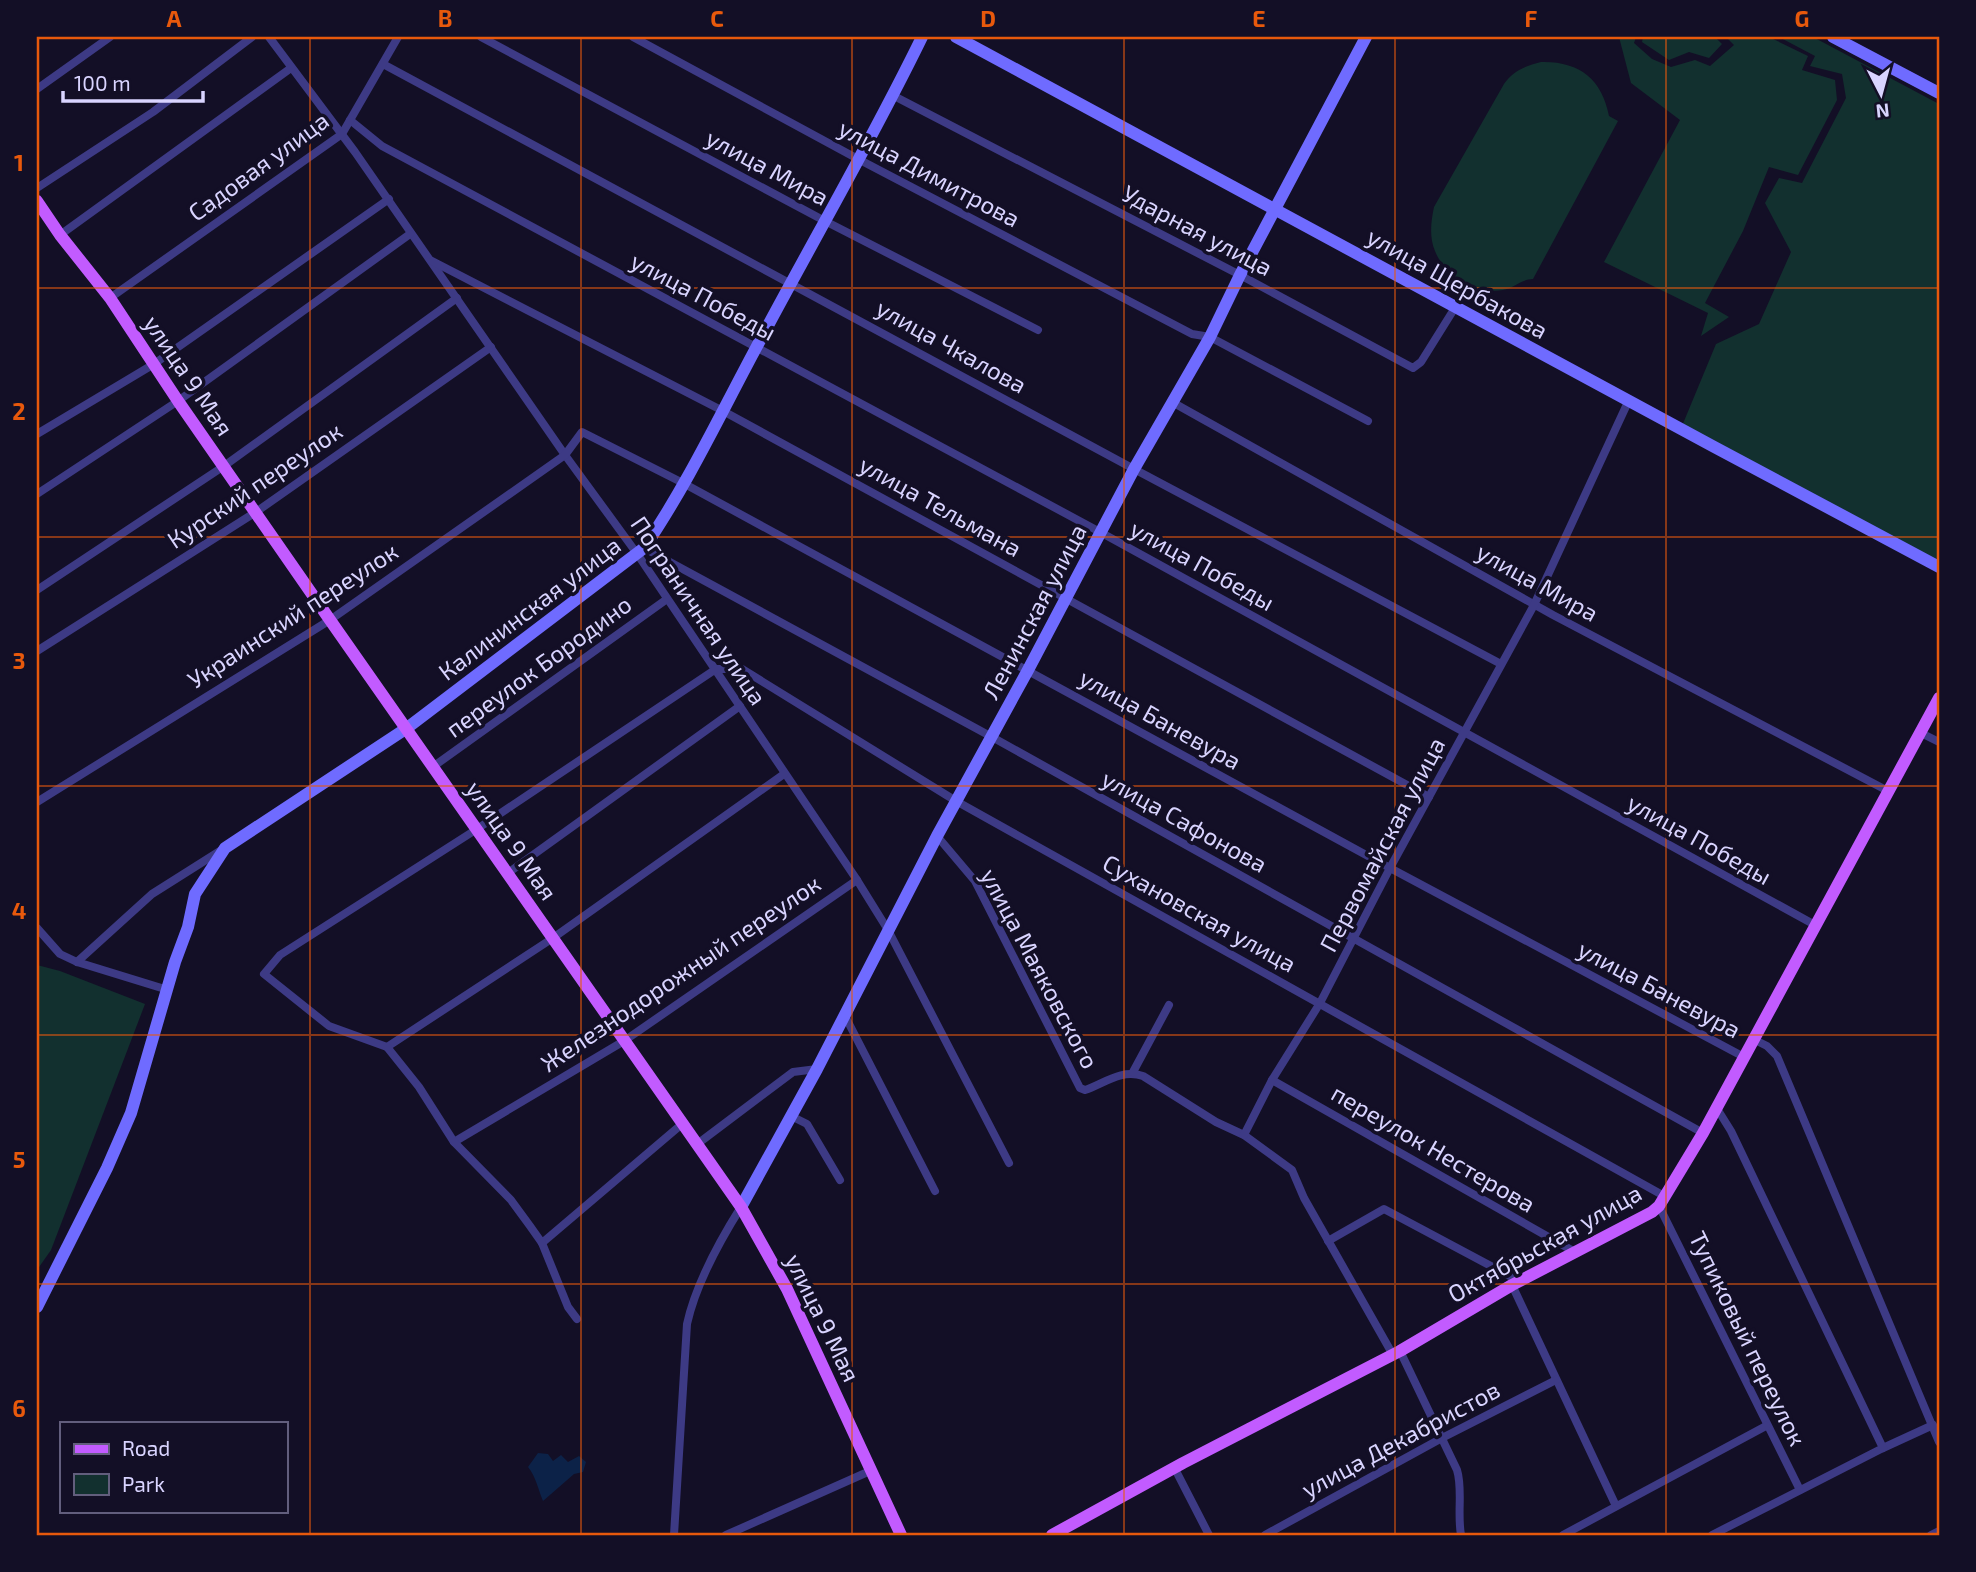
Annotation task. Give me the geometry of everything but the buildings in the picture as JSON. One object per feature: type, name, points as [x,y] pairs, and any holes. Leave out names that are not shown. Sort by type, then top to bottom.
[{"type":"main road","name":"Калининская улица","points":[[37,1307],[107,1168],[131,1113],[188,927],[195,894],[225,848],[408,728],[641,552],[665,518],[823,220],[894,96],[922,37]]},
{"type":"main road","name":"улица Щербакова","points":[[956,37],[1628,402],[1939,567]]},
{"type":"main road","name":"Ленинская улица","points":[[741,1207],[817,1069],[937,836],[1100,532],[1210,337],[1274,209],[1366,37]]},
{"type":"main road","points":[[1833,37],[1939,93]]},
{"type":"main road","name":"улица 9 Мая","points":[[37,201],[110,298],[330,620],[741,1207],[787,1289],[901,1535]]},
{"type":"main road","name":"Октябрьская улица","points":[[1052,1535],[1174,1468],[1396,1353],[1516,1283],[1652,1212],[1662,1201],[1703,1133],[1939,698]]},
{"type":"street","points":[[37,89],[110,37]]},
{"type":"street","points":[[37,188],[153,112],[252,37]]},
{"type":"street","name":"Пограничная улица","points":[[269,37],[389,200],[565,455],[641,552],[667,598],[857,880],[888,930],[1009,1163]]},
{"type":"street","name":"Садовая улица","points":[[110,298],[342,134],[398,37]]},
{"type":"street","name":"улица Мира","points":[[481,37],[823,220],[1038,330]]},
{"type":"street","name":"улица Димитрова","points":[[634,37],[858,159],[1192,334],[1210,337],[1368,421]]},
{"type":"street","name":"улица Чкалова","points":[[383,64],[1501,664]]},
{"type":"street","points":[[60,235],[291,68]]},
{"type":"street","name":"Ударная улица","points":[[894,96],[1413,368],[1421,362],[1455,306]]},
{"type":"street","name":"улица Победы","points":[[350,120],[382,146],[1100,532],[1815,925]]},
{"type":"street","points":[[37,434],[154,364],[389,200]]},
{"type":"street","points":[[37,494],[178,401],[410,233]]},
{"type":"street","name":"улица Тельмана","points":[[429,259],[723,411],[1429,796]]},
{"type":"street","points":[[37,590],[224,466],[457,298]]},
{"type":"street","name":"Курский переулок","points":[[37,651],[256,512],[491,347]]},
{"type":"street","name":"улица Мира","points":[[1172,402],[1534,605],[1888,791]]},
{"type":"street","name":"Первомайская улица","points":[[1244,1135],[1272,1080],[1320,1003],[1390,868],[1534,605],[1628,402]]},
{"type":"street","name":"улица Баневура","points":[[565,455],[582,432],[1744,1057]]},
{"type":"street","name":"Украинский переулок","points":[[37,802],[330,620],[565,455]]},
{"type":"street","name":"улица Сафонова","points":[[641,552],[992,737],[1703,1133]]},
{"type":"street","name":"переулок Бородино","points":[[433,766],[667,598]]},
{"type":"street","points":[[577,1319],[568,1307],[541,1243],[510,1200],[454,1142],[419,1087],[387,1047],[328,1026],[264,974],[280,955],[477,829],[716,669]]},
{"type":"street","name":"Сухановская улица","points":[[716,669],[742,669],[956,801],[1320,1003],[1662,1201]]},
{"type":"street","points":[[508,873],[740,706]]},
{"type":"street","points":[[1920,733],[1939,742]]},
{"type":"street","points":[[387,1047],[553,938],[784,774]]},
{"type":"street","name":"улица Маяковского","points":[[937,836],[975,881],[1080,1088],[1085,1090],[1112,1077],[1133,1072]]},
{"type":"street","points":[[77,962],[152,894],[225,848]]},
{"type":"street","name":"Железнодорожный переулок","points":[[454,1142],[624,1041],[857,880]]},
{"type":"street","points":[[37,928],[61,954],[77,962],[168,990]]},
{"type":"street","points":[[1169,1005],[1133,1072],[1216,1122],[1244,1135],[1292,1170],[1328,1241],[1396,1353],[1442,1438],[1459,1475],[1461,1535]]},
{"type":"street","points":[[845,1016],[935,1191]]},
{"type":"street","name":"улица Баневура","points":[[1753,1039],[1767,1046],[1777,1056],[1939,1441]]},
{"type":"street","points":[[696,1144],[793,1072],[817,1069]]},
{"type":"street","name":"переулок Нестерова","points":[[1272,1080],[1574,1252]]},
{"type":"street","points":[[1716,1107],[1731,1130],[1883,1448]]},
{"type":"street","points":[[791,1116],[807,1124],[840,1180]]},
{"type":"street","points":[[541,1243],[682,1124]]},
{"type":"street","name":"Тупиковый переулок","points":[[1662,1201],[1766,1426],[1800,1490]]},
{"type":"street","points":[[674,1535],[687,1324],[691,1307],[710,1262],[741,1207]]},
{"type":"street","points":[[1328,1241],[1384,1209],[1516,1283],[1556,1380],[1616,1506]]},
{"type":"street","name":"улица Декабристов","points":[[1265,1535],[1442,1438],[1556,1380]]},
{"type":"street","points":[[1712,1535],[1933,1425]]},
{"type":"street","points":[[1563,1535],[1766,1426]]},
{"type":"street","points":[[1174,1468],[1209,1535]]},
{"type":"street","points":[[726,1535],[870,1471]]},
{"type":"street","points":[[1931,1535],[1939,1531]]},
{"type":"green space","points":[[1619,37],[1636,37],[1634,43],[1652,59],[1671,67],[1695,60],[1710,66],[1734,45],[1726,37],[1769,37],[1808,56],[1802,70],[1835,80],[1837,100],[1798,175],[1769,167],[1743,231],[1705,303],[1729,317],[1701,336],[1708,313],[1604,262],[1680,120],[1631,83]]},
{"type":"green space","points":[[1643,37],[1715,37],[1722,44],[1709,58],[1689,52],[1669,60],[1642,42]]},
{"type":"green space","points":[[1779,37],[1813,37],[1939,104],[1939,566],[1682,426],[1716,344],[1759,324],[1791,252],[1765,203],[1779,178],[1802,183],[1846,98],[1842,74],[1810,66],[1815,56]]},
{"type":"green space","points":[[1541,62],[1567,65],[1587,75],[1601,92],[1609,116],[1618,121],[1533,279],[1503,290],[1482,289],[1453,275],[1439,260],[1431,235],[1434,207],[1504,84],[1520,70]]},
{"type":"green space","points":[[37,965],[60,971],[145,1004],[51,1250],[37,1270]]},
{"type":"water","points":[[538,1453],[548,1454],[553,1461],[561,1455],[568,1462],[579,1456],[586,1462],[583,1472],[574,1474],[543,1501],[528,1467]]}]
